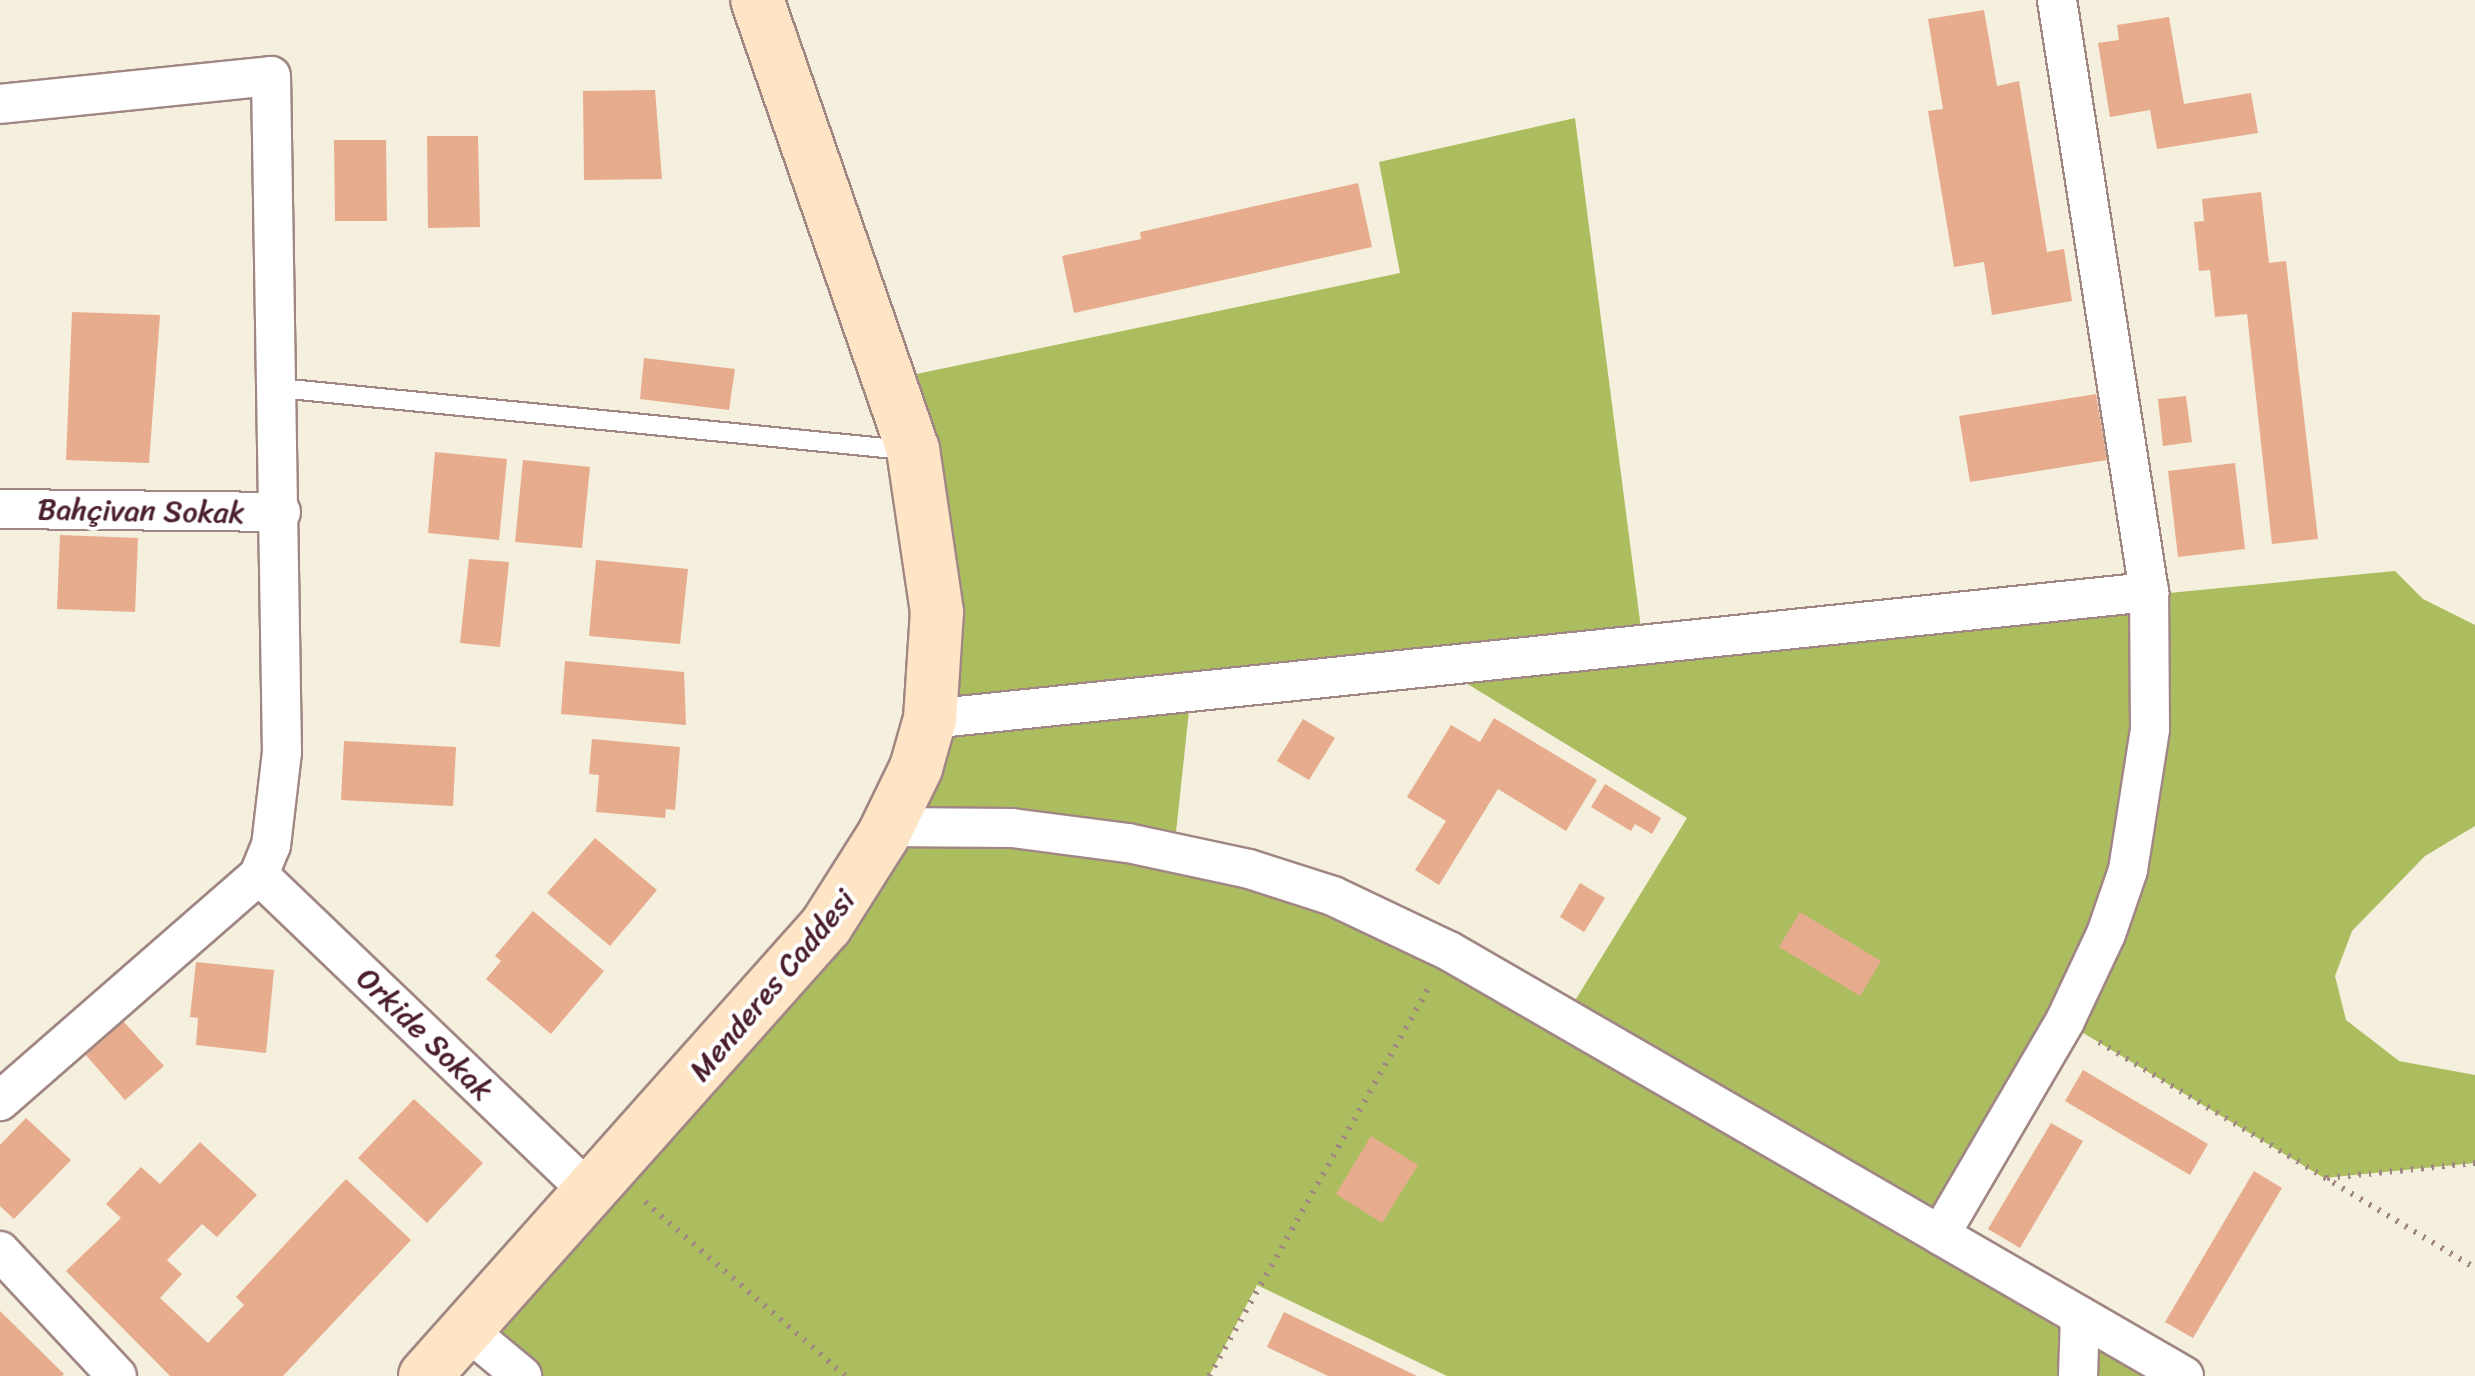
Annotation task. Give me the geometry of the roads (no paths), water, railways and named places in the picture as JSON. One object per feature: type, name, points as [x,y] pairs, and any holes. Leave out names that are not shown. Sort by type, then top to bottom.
[{"type":"street","name":"Menderes Caddesi","points":[[425,1376],[826,926],[888,827],[930,719],[936,612],[913,450],[757,0]]},
{"type":"street","points":[[1940,1235],[2065,1021],[2106,934],[2142,798],[2152,667],[2149,592],[2057,0]]},
{"type":"street","points":[[0,104],[271,76],[282,752],[271,845],[258,875],[0,1100]]},
{"type":"street","name":"Bahçivan Sokak","points":[[0,509],[281,512]]},
{"type":"street","points":[[930,719],[2149,592]]},
{"type":"street","points":[[888,827],[1012,828],[1174,851],[1333,896],[1449,951],[2184,1376]]},
{"type":"street","name":"Orkide Sokak","points":[[258,875],[600,1182]]},
{"type":"street","points":[[0,1251],[117,1376]]},
{"type":"street","points":[[2078,1376],[2080,1316]]},
{"type":"street","points":[[467,1330],[522,1376]]},
{"type":"lane","points":[[278,388],[913,450]]}]
